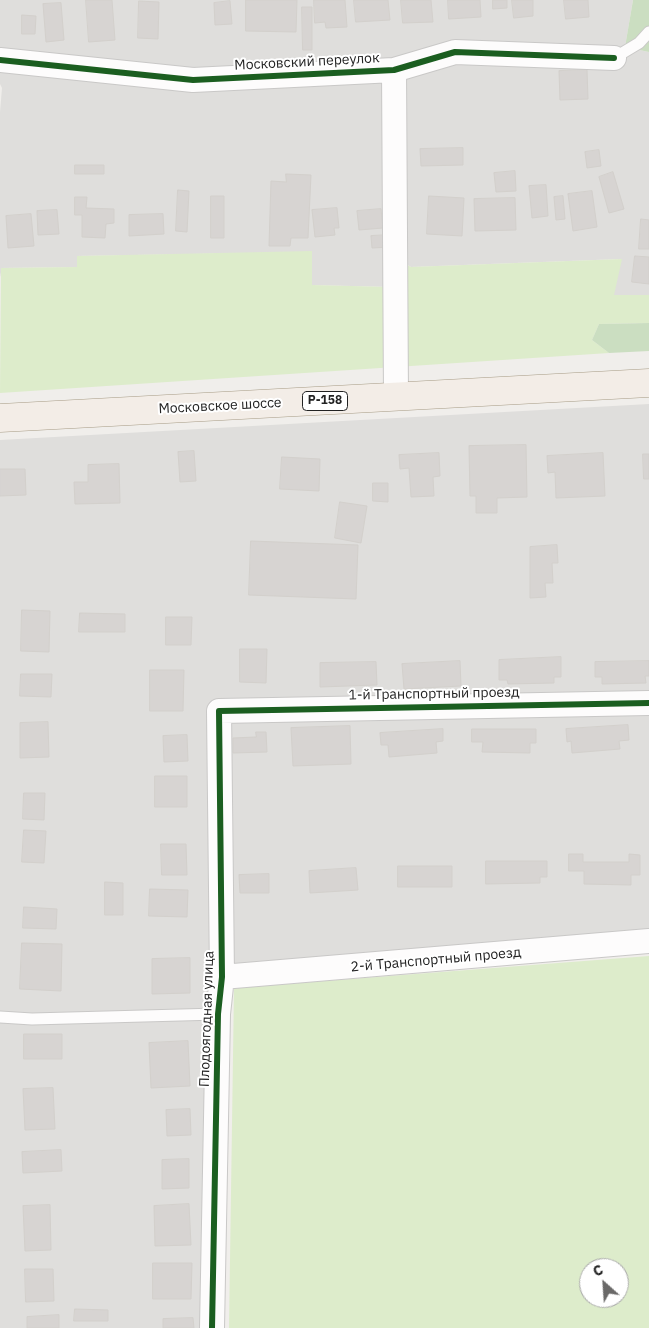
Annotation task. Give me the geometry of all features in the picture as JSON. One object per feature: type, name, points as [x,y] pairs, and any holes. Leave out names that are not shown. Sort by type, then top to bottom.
[{"type":"main road","name":"Московское шоссе","points":[[0,418],[649,383]]},
{"type":"street","name":"Московский переулок","points":[[0,60],[193,80],[394,70],[455,52],[614,58]]},
{"type":"street","points":[[394,70],[396,397]]},
{"type":"street","name":"1-й Транспортный проезд","points":[[219,710],[649,703]]},
{"type":"street","name":"Плодоягодная улица","points":[[212,1328],[218,1014],[222,977],[219,710]]},
{"type":"street","name":"2-й Транспортный проезд","points":[[222,977],[649,941]]},
{"type":"lane","points":[[614,58],[639,42],[649,32]]},
{"type":"lane","points":[[0,1017],[32,1019],[218,1014]]},
{"type":"shaded area","points":[[0,0],[633,0],[625,47],[649,52],[649,295],[613,295],[621,259],[411,267],[392,256],[391,287],[312,285],[312,252],[77,256],[77,267],[2,268],[0,277],[0,112],[2,88],[0,84]]},
{"type":"shaded area","points":[[649,404],[649,940],[223,977],[212,1328],[0,1328],[0,440]]},
{"type":"green space","points":[[633,0],[649,0],[649,52],[625,47]]},
{"type":"green space","points":[[312,251],[312,285],[391,287],[391,256],[411,267],[622,259],[614,295],[649,295],[649,323],[599,324],[592,340],[609,353],[0,393],[1,268],[77,267],[77,256]]},
{"type":"green space","points":[[649,323],[649,351],[609,353],[592,340],[599,324]]},
{"type":"green space","points":[[649,956],[649,1328],[229,1328],[234,988]]},
{"type":"building","points":[[86,0],[112,0],[115,40],[89,42]]},
{"type":"building","points":[[246,0],[297,0],[296,32],[246,31]]},
{"type":"building","points":[[314,0],[345,0],[347,27],[326,28],[325,22],[315,23]]},
{"type":"building","points":[[354,0],[388,0],[390,20],[356,22]]},
{"type":"building","points":[[401,0],[431,0],[433,22],[403,23]]},
{"type":"building","points":[[448,0],[480,0],[481,17],[449,19]]},
{"type":"building","points":[[493,0],[507,0],[507,8],[493,9]]},
{"type":"building","points":[[512,0],[533,0],[533,16],[514,18]]},
{"type":"building","points":[[564,0],[588,0],[589,17],[566,19]]},
{"type":"building","points":[[139,1],[159,2],[158,39],[138,38]]},
{"type":"building","points":[[230,1],[232,24],[215,25],[214,3]]},
{"type":"building","points":[[61,3],[64,40],[46,42],[43,4]]},
{"type":"building","points":[[302,7],[312,7],[312,50],[303,50]]},
{"type":"building","points":[[22,15],[36,16],[35,34],[22,34]]},
{"type":"building","points":[[587,70],[588,99],[560,100],[559,71]]},
{"type":"building","points":[[463,148],[463,165],[421,166],[420,149]]},
{"type":"building","points":[[599,150],[601,166],[587,168],[585,152]]},
{"type":"building","points":[[75,165],[104,165],[104,174],[75,174]]},
{"type":"building","points":[[515,171],[516,191],[496,192],[494,173]]},
{"type":"building","points":[[613,172],[624,209],[609,213],[599,177]]},
{"type":"building","points":[[286,174],[311,175],[308,238],[291,238],[290,246],[269,246],[271,181],[286,182]]},
{"type":"building","points":[[546,185],[548,216],[532,218],[529,186]]},
{"type":"building","points":[[178,190],[189,191],[187,232],[176,231]]},
{"type":"building","points":[[592,191],[597,227],[573,231],[568,194]]},
{"type":"building","points":[[211,196],[224,196],[224,238],[211,238]]},
{"type":"building","points":[[429,196],[464,198],[462,236],[427,234]]},
{"type":"building","points":[[563,196],[565,219],[556,220],[554,197]]},
{"type":"building","points":[[75,197],[87,197],[86,208],[114,209],[114,223],[106,224],[105,238],[82,237],[82,215],[75,215]]},
{"type":"building","points":[[515,198],[516,230],[475,231],[474,199]]},
{"type":"building","points":[[337,208],[339,228],[334,228],[335,235],[315,237],[312,210]]},
{"type":"building","points":[[381,209],[383,228],[359,230],[357,211]]},
{"type":"building","points":[[57,210],[59,234],[38,235],[37,211]]},
{"type":"building","points":[[31,214],[34,246],[8,248],[6,216]]},
{"type":"building","points":[[163,214],[164,234],[129,236],[129,215]]},
{"type":"building","points":[[641,219],[649,220],[649,249],[639,249]]},
{"type":"building","points":[[390,235],[390,247],[372,248],[371,236]]},
{"type":"building","points":[[635,256],[649,257],[649,284],[632,282]]},
{"type":"building","points":[[526,445],[527,497],[497,498],[497,513],[476,513],[476,496],[470,496],[469,446]]},
{"type":"building","points":[[194,451],[196,481],[180,482],[178,452]]},
{"type":"building","points":[[439,453],[440,476],[433,477],[434,496],[411,497],[409,468],[400,469],[399,455]]},
{"type":"building","points":[[603,453],[605,496],[556,498],[555,472],[548,473],[547,456]]},
{"type":"building","points":[[643,454],[649,454],[649,479],[644,479]]},
{"type":"building","points":[[282,457],[320,459],[319,491],[280,489]]},
{"type":"building","points":[[119,464],[120,503],[75,504],[74,482],[88,482],[88,465]]},
{"type":"building","points":[[0,469],[25,469],[26,495],[0,496]]},
{"type":"building","points":[[373,483],[388,483],[388,502],[373,501]]},
{"type":"building","points":[[340,502],[367,506],[361,543],[335,538]]},
{"type":"building","points":[[251,541],[358,545],[356,599],[249,595]]},
{"type":"building","points":[[557,545],[558,563],[552,563],[553,583],[545,583],[546,597],[530,598],[530,547]]},
{"type":"building","points":[[22,610],[50,611],[49,652],[21,651]]},
{"type":"building","points":[[80,613],[125,614],[125,632],[79,632]]},
{"type":"building","points":[[166,617],[192,617],[191,645],[166,645]]},
{"type":"building","points":[[240,649],[267,649],[266,683],[240,682]]},
{"type":"building","points":[[561,657],[561,677],[554,677],[554,683],[508,684],[507,680],[499,680],[499,660]]},
{"type":"building","points":[[460,661],[461,686],[404,689],[402,664]]},
{"type":"building","points":[[649,661],[649,676],[645,676],[646,683],[602,684],[602,677],[595,677],[595,662]]},
{"type":"building","points":[[376,662],[377,685],[320,687],[320,663]]},
{"type":"building","points":[[150,670],[184,670],[183,711],[150,711]]},
{"type":"building","points":[[21,674],[52,674],[51,697],[20,696]]},
{"type":"building","points":[[48,722],[49,757],[20,758],[20,723]]},
{"type":"building","points":[[628,725],[629,740],[619,741],[620,749],[572,753],[571,741],[567,742],[566,729]]},
{"type":"building","points":[[350,726],[351,764],[293,766],[291,728]]},
{"type":"building","points":[[443,729],[443,741],[436,742],[437,753],[389,757],[388,745],[381,745],[380,733]]},
{"type":"building","points":[[472,729],[536,729],[536,743],[530,743],[530,753],[482,752],[483,742],[472,742]]},
{"type":"building","points":[[256,732],[266,732],[267,752],[233,753],[233,738],[256,737]]},
{"type":"building","points":[[187,735],[188,761],[164,762],[163,736]]},
{"type":"building","points":[[155,776],[187,776],[187,807],[155,807]]},
{"type":"building","points":[[24,793],[45,793],[44,820],[23,819]]},
{"type":"building","points":[[24,830],[46,831],[44,863],[22,862]]},
{"type":"building","points":[[161,844],[186,844],[187,875],[162,875]]},
{"type":"building","points":[[569,854],[583,854],[583,862],[629,862],[629,854],[640,855],[640,875],[631,875],[631,885],[584,884],[584,871],[569,871]]},
{"type":"building","points":[[486,861],[547,861],[547,877],[540,877],[540,883],[486,884]]},
{"type":"building","points":[[398,866],[452,866],[452,887],[398,887]]},
{"type":"building","points":[[356,868],[358,890],[310,893],[309,871]]},
{"type":"building","points":[[269,874],[269,893],[240,893],[239,875]]},
{"type":"building","points":[[105,882],[123,883],[123,915],[105,915]]},
{"type":"building","points":[[150,889],[188,890],[187,917],[149,916]]},
{"type":"building","points":[[24,907],[57,909],[56,929],[23,928]]},
{"type":"building","points":[[22,943],[62,944],[61,991],[20,989]]},
{"type":"building","points":[[190,958],[190,993],[152,994],[152,959]]},
{"type":"building","points":[[24,1034],[62,1034],[62,1059],[24,1059]]},
{"type":"building","points":[[188,1041],[190,1086],[151,1088],[149,1043]]},
{"type":"building","points":[[53,1088],[55,1129],[25,1130],[23,1089]]},
{"type":"building","points":[[190,1109],[191,1135],[167,1136],[166,1110]]},
{"type":"building","points":[[61,1150],[62,1171],[23,1173],[22,1152]]},
{"type":"building","points":[[189,1159],[189,1188],[162,1189],[162,1160]]},
{"type":"building","points":[[189,1204],[191,1245],[155,1246],[154,1206]]},
{"type":"building","points":[[50,1205],[51,1250],[25,1251],[23,1206]]},
{"type":"building","points":[[153,1263],[192,1263],[191,1299],[153,1299]]},
{"type":"building","points":[[25,1269],[53,1269],[54,1301],[26,1302]]},
{"type":"building","points":[[75,1309],[108,1310],[108,1321],[74,1321]]},
{"type":"building","points":[[59,1315],[59,1328],[27,1328],[27,1317]]},
{"type":"building","points":[[193,1318],[194,1328],[163,1328],[163,1319]]},
{"type":"cycle path","points":[[0,60],[193,80],[394,70],[455,52],[614,58]]},
{"type":"cycle path","points":[[212,1328],[218,1014],[222,977],[219,711],[649,703]]}]
